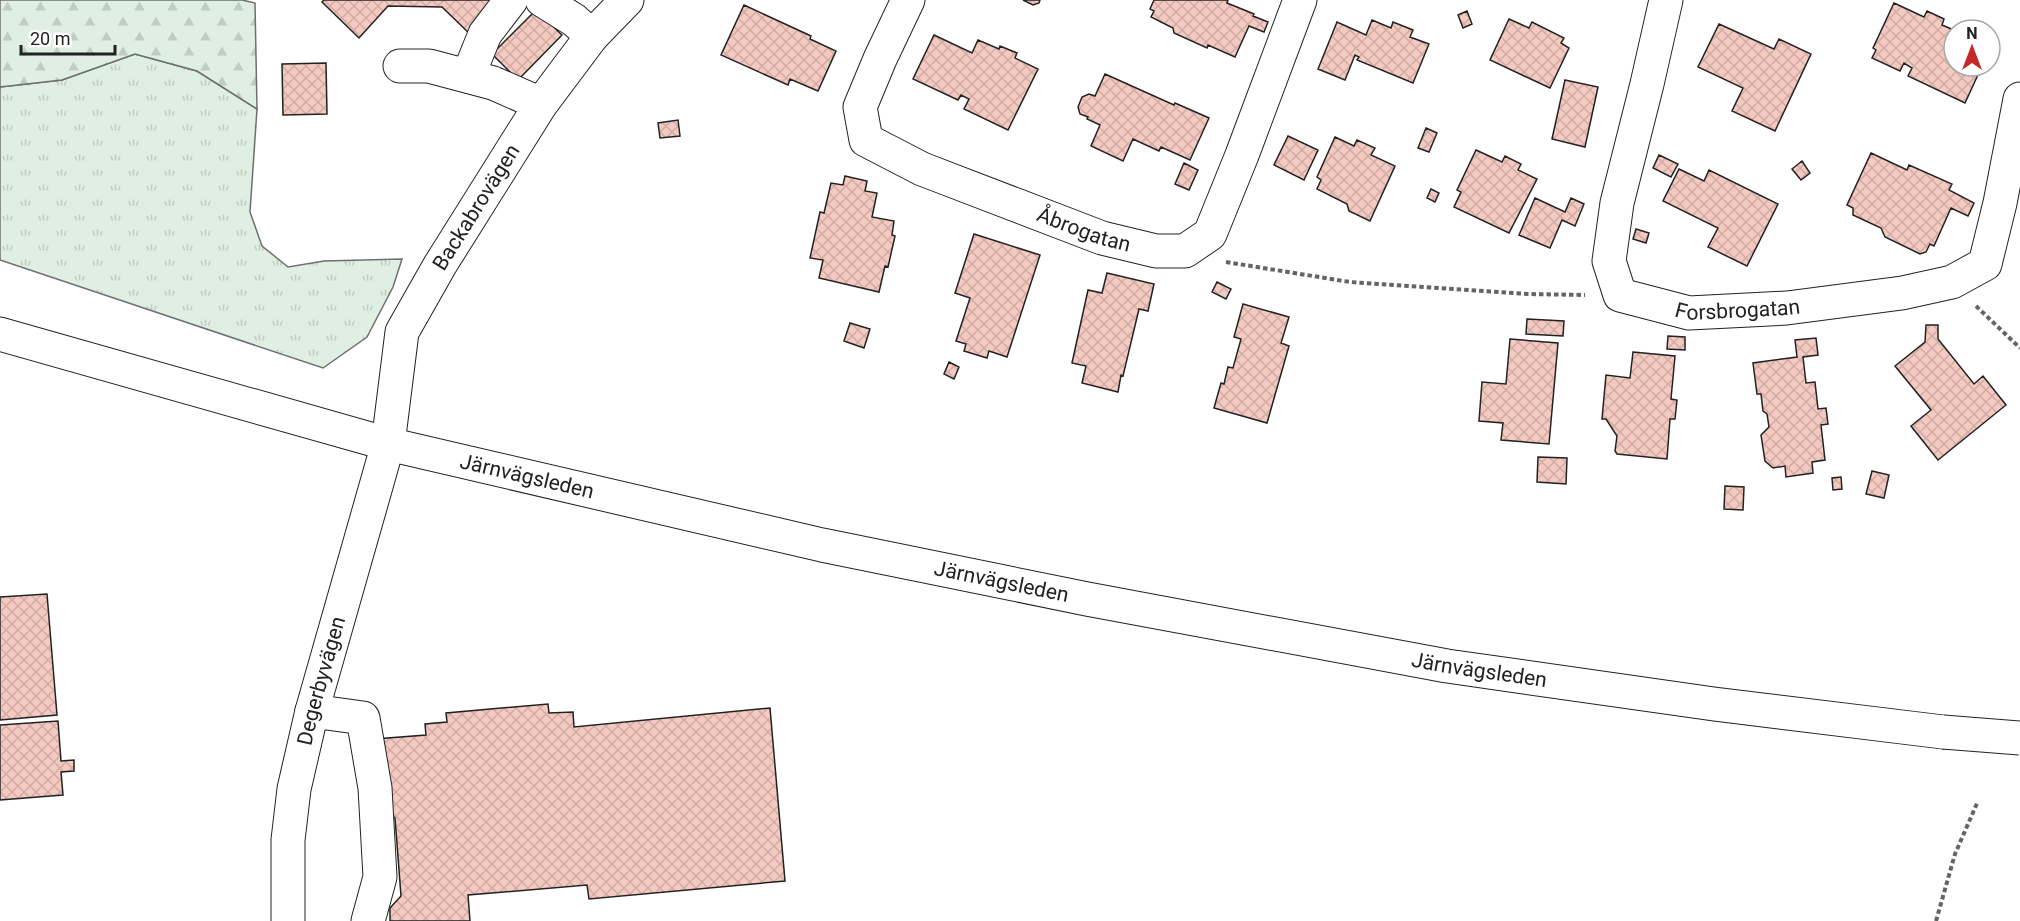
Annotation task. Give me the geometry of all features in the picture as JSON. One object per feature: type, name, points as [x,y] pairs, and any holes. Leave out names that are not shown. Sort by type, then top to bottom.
[{"type":"street","points":[[468,76],[485,34],[511,0]]},
{"type":"street","points":[[542,0],[574,20],[592,36]]},
{"type":"street","name":"Backabrovägen","points":[[388,444],[402,333],[440,265],[541,104],[592,36],[627,0]]},
{"type":"street","name":"Åbrogatan","points":[[908,0],[860,107],[866,140],[922,169],[1102,238],[1156,251],[1185,251]]},
{"type":"street","points":[[1185,251],[1210,234],[1242,156],[1300,0]]},
{"type":"street","points":[[1620,295],[1609,261],[1617,203],[1666,0]]},
{"type":"street","points":[[400,66],[429,66],[468,76],[493,83],[541,104]]},
{"type":"street","name":"Forsbrogatan","points":[[1620,295],[1689,313],[1787,308],[1902,293],[1952,282],[1985,264],[2000,203],[2020,99]]},
{"type":"street","name":"Järnvägsleden","points":[[0,334],[388,444],[822,545],[1087,599],[1447,666],[1714,704],[1943,732],[2020,738]]},
{"type":"street","name":"Degerbyvägen","points":[[288,921],[288,840],[294,789],[312,711],[388,444]]},
{"type":"street","points":[[312,711],[363,718],[375,788],[380,877],[368,921]]},
{"type":"path","points":[[1185,251],[1210,259],[1350,282],[1528,294],[1620,295]]},
{"type":"path","points":[[1952,282],[2020,348]]},
{"type":"path","points":[[1936,921],[1955,854],[1978,801]]},
{"type":"green space","points":[[0,0],[242,0],[255,3],[257,109],[197,71],[135,54],[62,80],[0,87]]},
{"type":"green space","points":[[135,54],[197,71],[257,109],[250,212],[262,246],[288,267],[324,261],[402,259],[393,287],[367,337],[323,368],[0,260],[0,87],[62,80]]},
{"type":"building","points":[[324,0],[507,0],[472,36],[442,7],[388,6],[359,38],[322,2]]},
{"type":"building","points":[[1023,0],[1040,0],[1039,3],[1033,5]]},
{"type":"building","points":[[1154,0],[1228,0],[1227,3],[1268,22],[1264,32],[1249,26],[1235,57],[1208,45],[1207,48],[1174,33],[1173,28],[1151,17],[1154,11],[1150,9]]},
{"type":"building","points":[[1894,3],[1924,17],[1927,11],[1942,18],[1942,78],[1976,78],[1965,103],[1908,76],[1912,68],[1904,63],[1900,71],[1872,58],[1876,50],[1873,48]]},
{"type":"building","points":[[744,5],[811,36],[810,39],[836,51],[818,91],[790,79],[788,85],[721,55]]},
{"type":"building","points":[[536,10],[562,35],[518,80],[492,54]]},
{"type":"building","points":[[1467,11],[1472,24],[1463,28],[1458,15]]},
{"type":"building","points":[[1509,19],[1529,28],[1532,22],[1564,38],[1561,43],[1569,48],[1550,88],[1490,60]]},
{"type":"building","points":[[1372,20],[1391,28],[1393,22],[1413,30],[1410,37],[1429,44],[1413,83],[1357,60],[1359,57],[1355,55],[1345,80],[1318,69],[1337,22],[1366,35]]},
{"type":"building","points":[[1719,24],[1774,49],[1779,39],[1811,54],[1775,131],[1732,111],[1743,88],[1698,67]]},
{"type":"building","points":[[934,35],[972,53],[978,40],[999,49],[1000,46],[1017,53],[1015,58],[1038,69],[1008,130],[964,109],[969,99],[961,95],[958,100],[913,79]]},
{"type":"building","points":[[326,63],[327,114],[283,115],[282,64]]},
{"type":"building","points":[[1105,74],[1209,118],[1190,160],[1161,147],[1159,151],[1133,139],[1123,161],[1091,146],[1100,125],[1080,114],[1078,107],[1082,97],[1089,94],[1095,96]]},
{"type":"building","points":[[1565,80],[1598,87],[1585,147],[1552,139]]},
{"type":"building","points":[[678,120],[680,136],[660,138],[658,123]]},
{"type":"building","points":[[1426,128],[1437,133],[1429,152],[1418,148]]},
{"type":"building","points":[[1288,136],[1318,150],[1304,180],[1274,165]]},
{"type":"building","points":[[1335,137],[1354,146],[1357,140],[1375,148],[1371,155],[1395,166],[1370,221],[1349,211],[1347,204],[1317,189],[1321,180],[1317,177]]},
{"type":"building","points":[[1476,150],[1502,162],[1505,156],[1521,164],[1518,170],[1537,179],[1509,233],[1454,207],[1461,192],[1457,190]]},
{"type":"building","points":[[1871,153],[1907,170],[1909,165],[1952,184],[1949,190],[1974,203],[1968,216],[1951,208],[1934,246],[1930,244],[1926,252],[1920,254],[1885,237],[1881,228],[1853,215],[1853,208],[1847,205]]},
{"type":"building","points":[[1659,155],[1678,164],[1671,177],[1653,168]]},
{"type":"building","points":[[1802,161],[1810,173],[1801,180],[1792,169]]},
{"type":"building","points":[[1184,163],[1198,170],[1189,190],[1175,184]]},
{"type":"building","points":[[1679,169],[1704,181],[1709,170],[1778,204],[1747,266],[1708,247],[1718,228],[1663,201]]},
{"type":"building","points":[[845,176],[867,181],[865,191],[877,193],[872,217],[894,221],[892,235],[895,236],[879,292],[819,278],[823,260],[810,258],[820,212],[824,213],[831,183],[843,185]]},
{"type":"building","points":[[1431,189],[1439,193],[1435,202],[1427,198]]},
{"type":"building","points":[[1535,198],[1565,212],[1571,198],[1584,204],[1575,226],[1562,220],[1550,248],[1519,235]]},
{"type":"building","points":[[1636,229],[1649,233],[1646,243],[1633,239]]},
{"type":"building","points":[[974,234],[1040,255],[1007,357],[989,351],[987,358],[964,351],[966,344],[956,341],[970,298],[955,293]]},
{"type":"building","points":[[1107,273],[1154,284],[1148,311],[1139,309],[1118,392],[1082,383],[1086,366],[1072,363],[1088,290],[1102,293]]},
{"type":"building","points":[[1217,282],[1231,289],[1226,299],[1212,292]]},
{"type":"building","points":[[1243,304],[1289,317],[1281,343],[1289,346],[1267,423],[1214,408],[1228,367],[1233,368],[1241,339],[1234,337]]},
{"type":"building","points":[[1527,319],[1564,321],[1563,336],[1526,334]]},
{"type":"building","points":[[850,323],[870,329],[864,348],[844,341]]},
{"type":"building","points":[[1926,325],[1938,325],[1938,339],[1974,384],[1983,376],[2006,405],[1938,460],[1911,426],[1931,410],[1895,366],[1925,342]]},
{"type":"building","points":[[1668,336],[1685,337],[1685,350],[1667,349]]},
{"type":"building","points":[[1816,338],[1818,355],[1803,357],[1806,383],[1815,382],[1818,409],[1826,408],[1828,424],[1821,425],[1825,460],[1812,462],[1813,473],[1786,477],[1785,466],[1773,468],[1765,461],[1761,435],[1769,427],[1767,414],[1763,411],[1761,394],[1757,394],[1753,363],[1797,357],[1795,340]]},
{"type":"building","points":[[1510,339],[1558,343],[1549,444],[1501,440],[1503,423],[1479,421],[1482,382],[1506,384]]},
{"type":"building","points":[[1633,352],[1675,356],[1671,399],[1677,400],[1675,419],[1670,419],[1667,459],[1617,454],[1615,451],[1617,436],[1606,419],[1602,419],[1606,375],[1630,378]]},
{"type":"building","points":[[949,362],[959,367],[954,379],[944,374]]},
{"type":"building","points":[[1538,457],[1567,458],[1566,484],[1537,482]]},
{"type":"building","points":[[1872,471],[1889,475],[1884,498],[1866,494]]},
{"type":"building","points":[[1841,477],[1842,489],[1833,490],[1832,478]]},
{"type":"building","points":[[1725,486],[1744,487],[1743,510],[1724,509]]},
{"type":"building","points":[[47,594],[57,715],[0,720],[0,597]]},
{"type":"building","points":[[548,704],[549,713],[573,712],[574,727],[770,708],[785,881],[589,899],[587,885],[468,895],[470,921],[390,921],[390,908],[401,896],[395,818],[380,806],[375,739],[426,735],[425,724],[447,722],[446,713]]},
{"type":"building","points":[[58,721],[61,761],[74,760],[74,771],[61,772],[63,795],[0,800],[0,725]]}]
